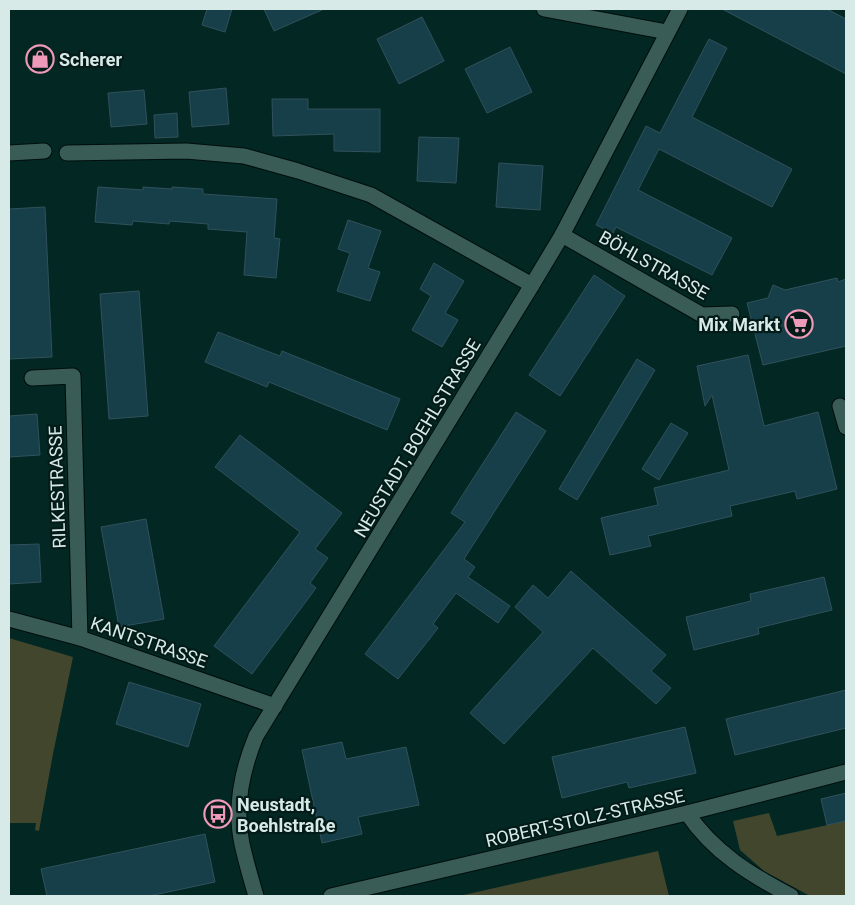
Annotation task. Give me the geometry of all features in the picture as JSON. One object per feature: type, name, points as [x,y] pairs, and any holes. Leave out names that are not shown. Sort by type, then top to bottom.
[{"type":"street","points":[[544,9],[667,32]]},
{"type":"street","name":"NEUSTADT, BOEHLSTRASSE","points":[[256,896],[242,843],[239,813],[240,788],[246,760],[256,736],[562,235],[680,9]]},
{"type":"street","points":[[9,153],[44,151]]},
{"type":"street","points":[[67,153],[186,151],[244,156],[298,171],[371,195],[532,286]]},
{"type":"street","name":"BÖHLSTRASSE","points":[[562,235],[702,315],[732,314]]},
{"type":"street","name":"RILKESTRASSE","points":[[32,378],[72,376],[80,638]]},
{"type":"street","points":[[840,406],[846,427]]},
{"type":"street","name":"KANTSTRASSE","points":[[9,619],[80,638],[275,706]]},
{"type":"street","name":"ROBERT-STOLZ-STRASSE","points":[[331,896],[687,813],[846,772]]},
{"type":"street","points":[[687,813],[699,831],[714,846],[744,870],[791,896]]},
{"type":"green space","points":[[9,638],[73,657],[39,831],[35,830],[36,823],[9,823]]},
{"type":"green space","points":[[769,813],[777,836],[846,821],[846,896],[810,896],[764,871],[740,850],[733,821]]},
{"type":"green space","points":[[658,851],[669,896],[459,896]]},
{"type":"building","points":[[207,9],[232,9],[225,32],[202,25]]},
{"type":"building","points":[[264,9],[324,9],[274,31]]},
{"type":"building","points":[[722,9],[827,9],[846,19],[846,74]]},
{"type":"building","points":[[422,17],[444,61],[399,84],[377,39]]},
{"type":"building","points":[[709,39],[727,48],[692,117],[792,169],[772,207],[659,149],[638,190],[732,238],[712,275],[616,227],[613,233],[596,225],[646,126],[660,133]]},
{"type":"building","points":[[510,47],[532,92],[487,113],[465,69]]},
{"type":"building","points":[[226,88],[229,124],[192,127],[189,92]]},
{"type":"building","points":[[144,90],[147,124],[111,127],[108,93]]},
{"type":"building","points":[[272,99],[308,99],[308,109],[380,109],[380,152],[334,151],[334,134],[273,136]]},
{"type":"building","points":[[177,113],[178,137],[155,138],[154,115]]},
{"type":"building","points":[[419,137],[459,138],[456,183],[417,181]]},
{"type":"building","points":[[499,163],[543,166],[540,210],[496,207]]},
{"type":"building","points":[[98,187],[143,190],[143,187],[203,189],[203,194],[277,199],[274,238],[280,239],[276,278],[244,275],[247,232],[208,229],[208,224],[170,221],[169,224],[133,221],[132,225],[95,222]]},
{"type":"building","points":[[45,207],[52,357],[9,359],[9,209]]},
{"type":"building","points":[[348,220],[381,231],[368,268],[380,272],[370,301],[337,291],[350,253],[338,249]]},
{"type":"building","points":[[434,263],[464,281],[445,313],[458,320],[442,347],[412,330],[431,296],[420,289]]},
{"type":"building","points":[[594,275],[625,296],[560,396],[529,375]]},
{"type":"building","name":"Mix Markt","points":[[837,278],[838,282],[846,279],[846,346],[763,365],[747,303],[768,298],[773,285],[785,290]]},
{"type":"building","points":[[139,291],[148,416],[109,419],[100,294]]},
{"type":"building","points":[[218,332],[280,356],[282,351],[400,399],[387,430],[269,382],[267,387],[205,362]]},
{"type":"building","points":[[748,355],[764,426],[818,412],[837,489],[797,499],[795,491],[730,506],[732,516],[648,536],[651,546],[610,555],[601,518],[658,505],[654,488],[729,470],[712,395],[705,406],[697,366]]},
{"type":"building","points":[[637,359],[655,370],[577,500],[559,489]]},
{"type":"building","points":[[516,412],[546,431],[464,559],[475,567],[468,577],[510,606],[498,623],[456,593],[433,624],[438,628],[398,679],[365,654],[465,522],[451,513]]},
{"type":"building","points":[[37,414],[40,455],[9,457],[9,416]]},
{"type":"building","points":[[671,423],[688,433],[659,480],[642,469]]},
{"type":"building","points":[[240,435],[342,513],[315,549],[328,558],[310,583],[316,588],[252,674],[214,646],[300,532],[215,467]]},
{"type":"building","points":[[146,519],[164,619],[119,627],[101,527]]},
{"type":"building","points":[[39,544],[41,582],[9,584],[9,545]]},
{"type":"building","points":[[571,571],[666,655],[651,671],[671,688],[656,704],[593,648],[504,744],[470,713],[543,632],[515,607],[533,585],[548,598]]},
{"type":"building","points":[[824,577],[832,610],[758,628],[759,634],[694,650],[686,617],[751,601],[750,594]]},
{"type":"building","points":[[129,682],[201,704],[188,747],[116,724]]},
{"type":"building","points":[[846,690],[846,728],[735,755],[726,719]]},
{"type":"building","points":[[685,727],[696,773],[629,788],[627,782],[562,798],[552,757]]},
{"type":"building","points":[[342,742],[346,759],[406,747],[419,805],[358,817],[362,834],[322,843],[302,750]]},
{"type":"building","points":[[846,793],[846,821],[827,825],[821,799]]},
{"type":"building","points":[[205,834],[215,882],[149,896],[47,896],[41,869]]},
{"type":"place","name":"Scherer","points":[[40,59]]},
{"type":"place","name":"Mix Markt","points":[[799,324]]},
{"type":"place","name":"Neustadt, Boehlstraße","points":[[218,814]]}]
